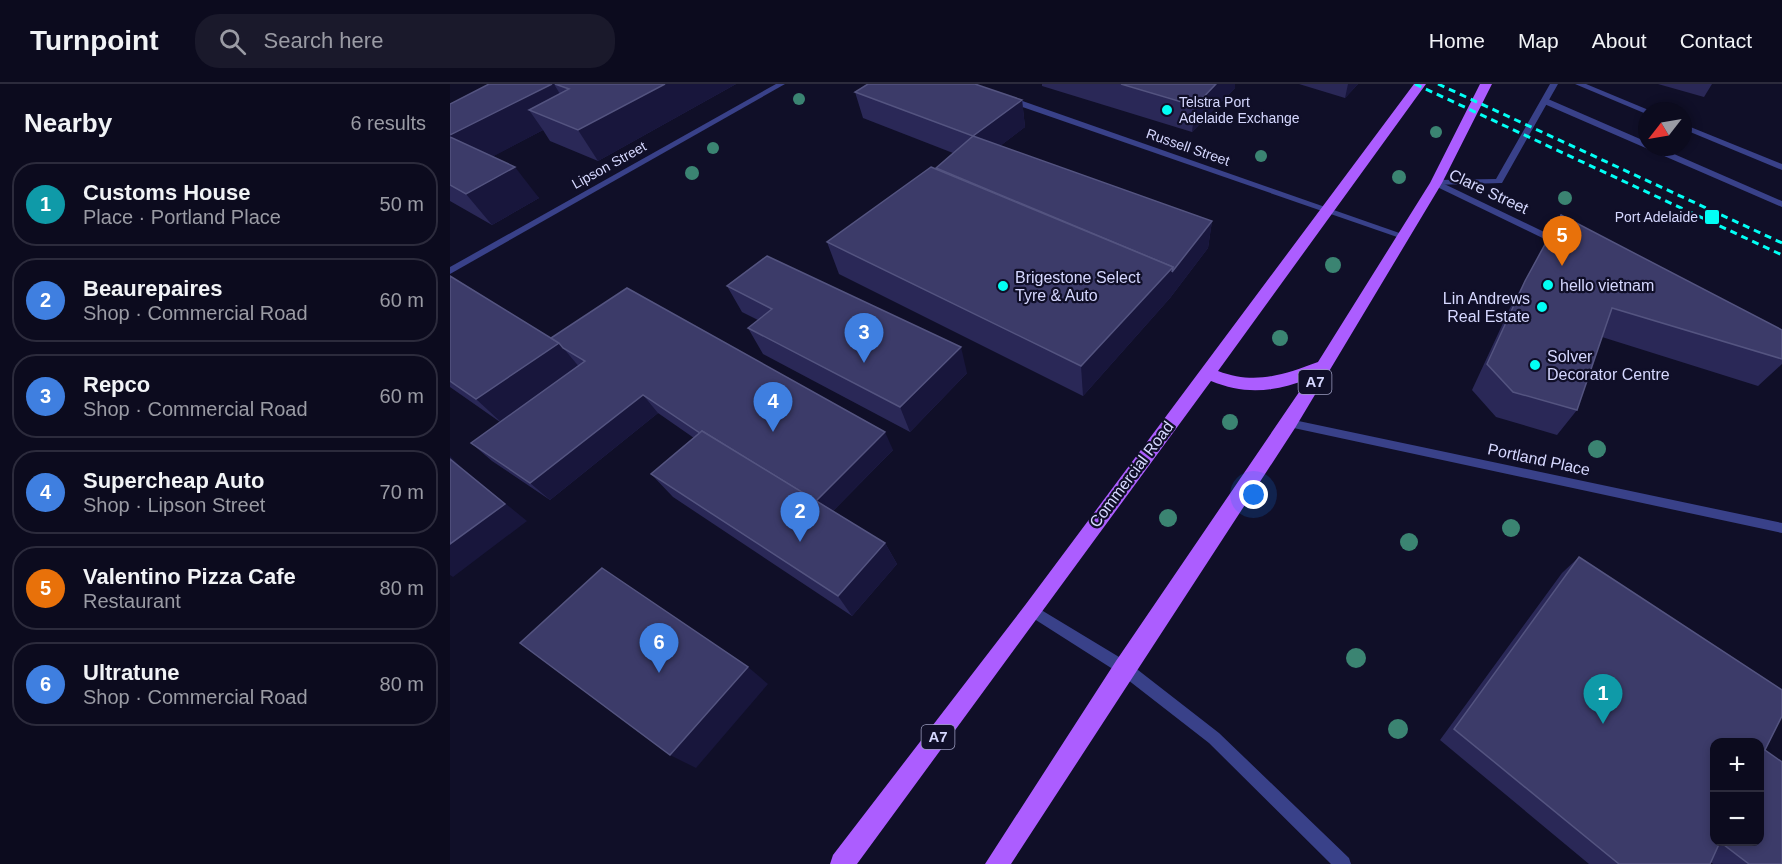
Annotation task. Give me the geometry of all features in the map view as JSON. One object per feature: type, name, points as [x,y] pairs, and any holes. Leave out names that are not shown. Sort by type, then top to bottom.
[{"type":"main road","name":"Commercial Road","points":[[842,864],[1033,611],[1420,84]]},
{"type":"main road","name":"A7","points":[[997,864],[1124,668],[1290,423],[1436,183],[1486,84]]},
{"type":"main road","points":[[1206,373],[1240,387],[1257,387],[1278,384],[1324,366]]},
{"type":"street","name":"Lipson Street","points":[[450,271],[781,84]]},
{"type":"street","points":[[1436,183],[1499,181],[1554,84]]},
{"type":"street","points":[[1579,84],[1638,107]]},
{"type":"street","name":"Russell Street","points":[[997,95],[1403,236]]},
{"type":"street","points":[[1545,101],[1638,141]]},
{"type":"street","points":[[1692,130],[1782,166]]},
{"type":"street","points":[[1672,156],[1782,204]]},
{"type":"street","name":"Clare Street","points":[[1436,183],[1522,222],[1573,249]]},
{"type":"street","name":"Portland Place","points":[[1290,423],[1782,528]]},
{"type":"street","points":[[1033,611],[1124,668],[1214,738],[1342,864]]},
{"type":"building","points":[[489,84],[552,84],[450,135],[450,104]]},
{"type":"building","points":[[555,84],[665,84],[578,130],[529,110],[569,89]]},
{"type":"building","points":[[868,84],[975,84],[1022,100],[973,136],[855,92]]},
{"type":"building","points":[[1121,84],[1216,84],[1195,106]]},
{"type":"building","points":[[973,136],[1212,221],[1172,272],[1173,267],[936,168]]},
{"type":"building","points":[[450,137],[515,167],[466,194],[450,185]]},
{"type":"building","name":"Brigestone Select Tyre & Auto","points":[[931,167],[1173,267],[1081,366],[827,242]]},
{"type":"building","points":[[1561,215],[1782,330],[1782,359],[1612,308],[1577,410],[1513,392],[1487,364],[1525,281]]},
{"type":"building","points":[[767,256],[961,347],[900,407],[748,328],[772,309],[727,286]]},
{"type":"building","points":[[450,276],[559,343],[476,399],[450,381]]},
{"type":"building","points":[[627,288],[885,432],[816,501],[702,431],[700,433],[643,395],[530,483],[471,443],[585,361],[551,338]]},
{"type":"building","points":[[702,431],[885,543],[838,596],[651,474]]},
{"type":"building","points":[[450,459],[505,504],[450,544]]},
{"type":"building","points":[[1579,557],[1782,690],[1782,716],[1765,750],[1782,762],[1782,864],[1749,864],[1725,846],[1764,846],[1764,738],[1710,738],[1710,846],[1718,846],[1710,864],[1619,864],[1454,729]]},
{"type":"building","points":[[602,568],[748,667],[670,755],[520,643]]},
{"type":"railway","points":[[1415,84],[1782,255]]},
{"type":"railway","points":[[1438,84],[1782,243]]},
{"type":"place","name":"Telstra Port Adelaide Exchange","points":[[1167,110]]},
{"type":"place","name":"Port Adelaide","points":[[1712,217]]},
{"type":"place","name":"Valentino Pizza Cafe","points":[[1562,266]]},
{"type":"place","name":"hello vietnam","points":[[1548,285]]},
{"type":"place","name":"Brigestone Select Tyre & Auto","points":[[1003,286]]},
{"type":"place","name":"Lin Andrews Real Estate","points":[[1542,307]]},
{"type":"place","name":"Repco","points":[[864,363]]},
{"type":"place","name":"Solver Decorator Centre","points":[[1535,365]]},
{"type":"place","name":"Supercheap Auto","points":[[773,432]]},
{"type":"place","name":"Beaurepaires","points":[[800,542]]},
{"type":"place","name":"Ultratune","points":[[659,673]]},
{"type":"place","name":"Customs House","points":[[1603,724]]}]
